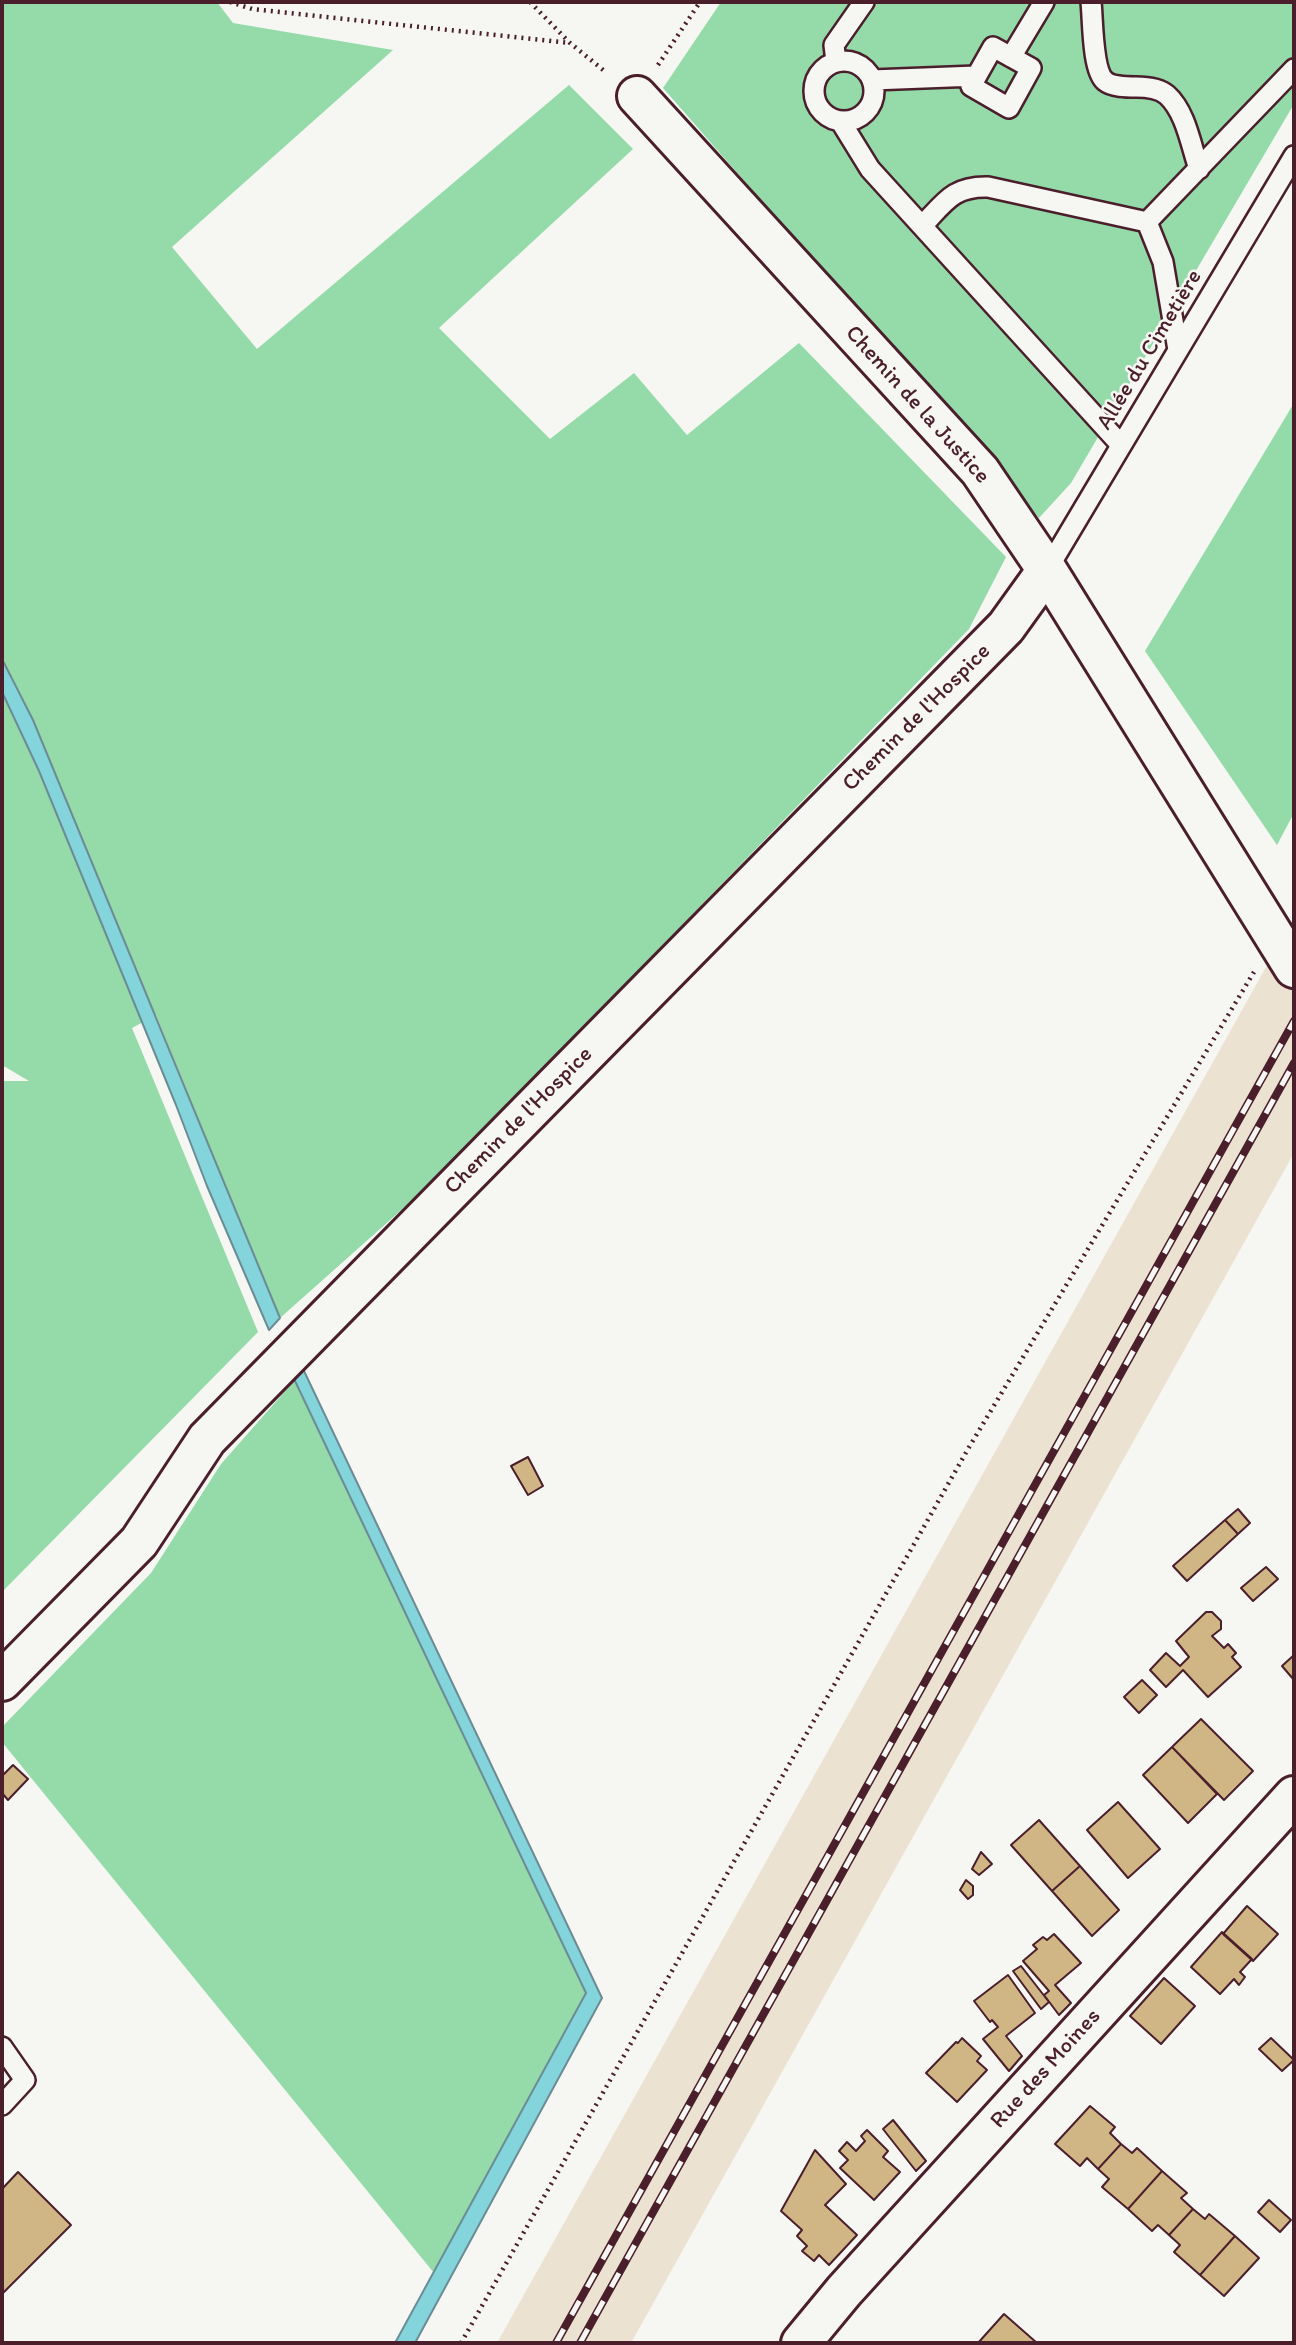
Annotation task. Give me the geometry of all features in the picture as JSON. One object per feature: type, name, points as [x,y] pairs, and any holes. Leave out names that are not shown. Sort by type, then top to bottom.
[{"type":"street","name":"Chemin de la Justice","points":[[637,96],[980,471],[1047,570],[1285,953]]},
{"type":"street","name":"Chemin de l'Hospice","points":[[2,1681],[139,1542],[207,1439],[1006,627],[1047,570]]},
{"type":"street","name":"Rue des Moines","points":[[801,2343],[844,2291],[1294,1796]]},
{"type":"lane","points":[[836,62],[834,45],[864,2]]},
{"type":"lane","points":[[1011,57],[1044,2]]},
{"type":"lane","points":[[1091,2],[1097,62],[1105,82],[1164,92],[1175,103],[1199,169]]},
{"type":"lane","points":[[993,47],[1011,57],[1031,68],[1009,108],[971,86],[993,47]]},
{"type":"lane","points":[[836,62],[859,64],[869,72],[872,80],[874,95],[871,106],[853,121],[829,118],[820,110],[815,99],[814,87],[818,76],[826,67],[836,62]]},
{"type":"lane","points":[[1147,222],[1294,69]]},
{"type":"lane","points":[[872,80],[976,76]]},
{"type":"lane","points":[[841,121],[870,169],[1121,445]]},
{"type":"lane","name":"Allée du Cimetière","points":[[1047,570],[1294,156]]},
{"type":"lane","points":[[922,226],[950,198],[967,187],[988,187],[1147,222]]},
{"type":"lane","points":[[1147,222],[1163,262],[1178,350]]},
{"type":"lane","points":[[2,2047],[25,2081],[2,2105]]},
{"type":"path","points":[[230,2],[251,9],[570,43]]},
{"type":"path","points":[[530,2],[570,43],[637,96],[700,2]]},
{"type":"path","points":[[461,2343],[968,1448],[1285,953]]},
{"type":"shaded area","points":[[1294,917],[1294,1153],[631,2343],[497,2343]]},
{"type":"green space","points":[[2,2],[217,2],[233,23],[393,50],[172,247],[257,349],[569,85],[633,149],[439,328],[550,439],[634,373],[687,435],[799,343],[1006,557],[969,629],[435,1180],[280,1318],[156,1015],[132,1028],[258,1332],[2,1592],[2,1081],[29,1081],[2,1065]]},
{"type":"green space","points":[[721,2],[1294,2],[1294,104],[1071,483],[1039,518],[663,88]]},
{"type":"green space","points":[[1294,403],[1294,813],[1277,845],[1145,651]]},
{"type":"green space","points":[[295,1380],[587,1993],[434,2273],[2,1742],[2,1727],[151,1573],[221,1464]]},
{"type":"water","points":[[2,659],[33,720],[280,1318],[269,1330],[207,1186],[39,771],[2,692]]},
{"type":"water","points":[[295,1352],[602,1998],[415,2343],[395,2343],[586,1993],[286,1362]]},
{"type":"building","points":[[528,1457],[543,1486],[528,1495],[511,1466]]},
{"type":"building","points":[[1238,1509],[1250,1523],[1238,1534],[1225,1520]]},
{"type":"building","points":[[1225,1520],[1238,1534],[1187,1581],[1173,1566]]},
{"type":"building","points":[[1266,1567],[1278,1579],[1253,1601],[1241,1588]]},
{"type":"building","points":[[1206,1612],[1212,1612],[1221,1621],[1221,1629],[1212,1636],[1224,1648],[1228,1644],[1236,1653],[1232,1657],[1241,1667],[1208,1697],[1183,1670],[1166,1687],[1150,1670],[1166,1653],[1180,1666],[1189,1657],[1176,1641]]},
{"type":"building","points":[[1294,1655],[1294,1680],[1282,1666]]},
{"type":"building","points":[[1142,1680],[1157,1695],[1139,1713],[1124,1697]]},
{"type":"building","points":[[1201,1719],[1253,1771],[1224,1800],[1172,1747]]},
{"type":"building","points":[[1172,1747],[1217,1794],[1188,1823],[1143,1775]]},
{"type":"building","points":[[13,1765],[28,1779],[8,1800],[2,1793],[2,1776]]},
{"type":"building","points":[[1118,1802],[1160,1849],[1128,1878],[1087,1830]]},
{"type":"building","points":[[1039,1820],[1080,1866],[1052,1891],[1011,1845]]},
{"type":"building","points":[[981,1852],[992,1864],[979,1875],[972,1869]]},
{"type":"building","points":[[1080,1866],[1119,1910],[1092,1936],[1052,1891]]},
{"type":"building","points":[[966,1880],[973,1886],[973,1895],[968,1899],[960,1890]]},
{"type":"building","points":[[1247,1906],[1278,1934],[1253,1961],[1223,1934]]},
{"type":"building","points":[[1222,1932],[1252,1959],[1240,1972],[1245,1977],[1239,1985],[1234,1979],[1220,1994],[1191,1967]]},
{"type":"building","points":[[1054,1934],[1081,1963],[1055,1985],[1071,2003],[1059,2015],[1044,1995],[1049,1991],[1023,1961],[1037,1949],[1033,1945],[1043,1937],[1047,1940]]},
{"type":"building","points":[[1021,1966],[1049,2002],[1041,2009],[1013,1971]]},
{"type":"building","points":[[1008,1975],[1035,2013],[1006,2036],[1022,2056],[1009,2071],[983,2039],[998,2027],[992,2020],[990,2022],[974,2001]]},
{"type":"building","points":[[1164,1978],[1195,2006],[1161,2044],[1130,2016]]},
{"type":"building","points":[[962,2038],[981,2056],[977,2061],[987,2070],[957,2102],[926,2073]]},
{"type":"building","points":[[1271,2038],[1294,2060],[1282,2071],[1259,2049]]},
{"type":"building","points":[[1090,2106],[1115,2127],[1110,2133],[1121,2144],[1098,2169],[1087,2158],[1080,2166],[1055,2144]]},
{"type":"building","points":[[893,2120],[926,2161],[916,2171],[883,2129]]},
{"type":"building","points":[[867,2130],[888,2151],[883,2157],[900,2172],[874,2200],[840,2168],[848,2160],[839,2151],[847,2142],[856,2151],[865,2141],[861,2136]]},
{"type":"building","points":[[1121,2144],[1132,2153],[1137,2148],[1162,2171],[1128,2209],[1102,2187],[1109,2179],[1098,2169]]},
{"type":"building","points":[[815,2150],[846,2184],[825,2205],[857,2235],[829,2265],[819,2255],[814,2261],[802,2251],[807,2246],[797,2236],[802,2230],[781,2211]]},
{"type":"building","points":[[1162,2171],[1187,2193],[1181,2198],[1193,2209],[1169,2235],[1158,2225],[1152,2231],[1128,2209]]},
{"type":"building","points":[[18,2172],[71,2225],[2,2294],[2,2189]]},
{"type":"building","points":[[1269,2200],[1291,2220],[1280,2232],[1258,2212]]},
{"type":"building","points":[[1193,2209],[1205,2219],[1209,2214],[1235,2236],[1200,2275],[1174,2252],[1180,2245],[1169,2235]]},
{"type":"building","points":[[1235,2236],[1259,2258],[1224,2296],[1200,2275]]},
{"type":"building","points":[[1004,2314],[1037,2343],[978,2343]]},
{"type":"railway","points":[[556,2343],[1294,1021]]},
{"type":"railway","points":[[580,2343],[1294,1063]]}]
